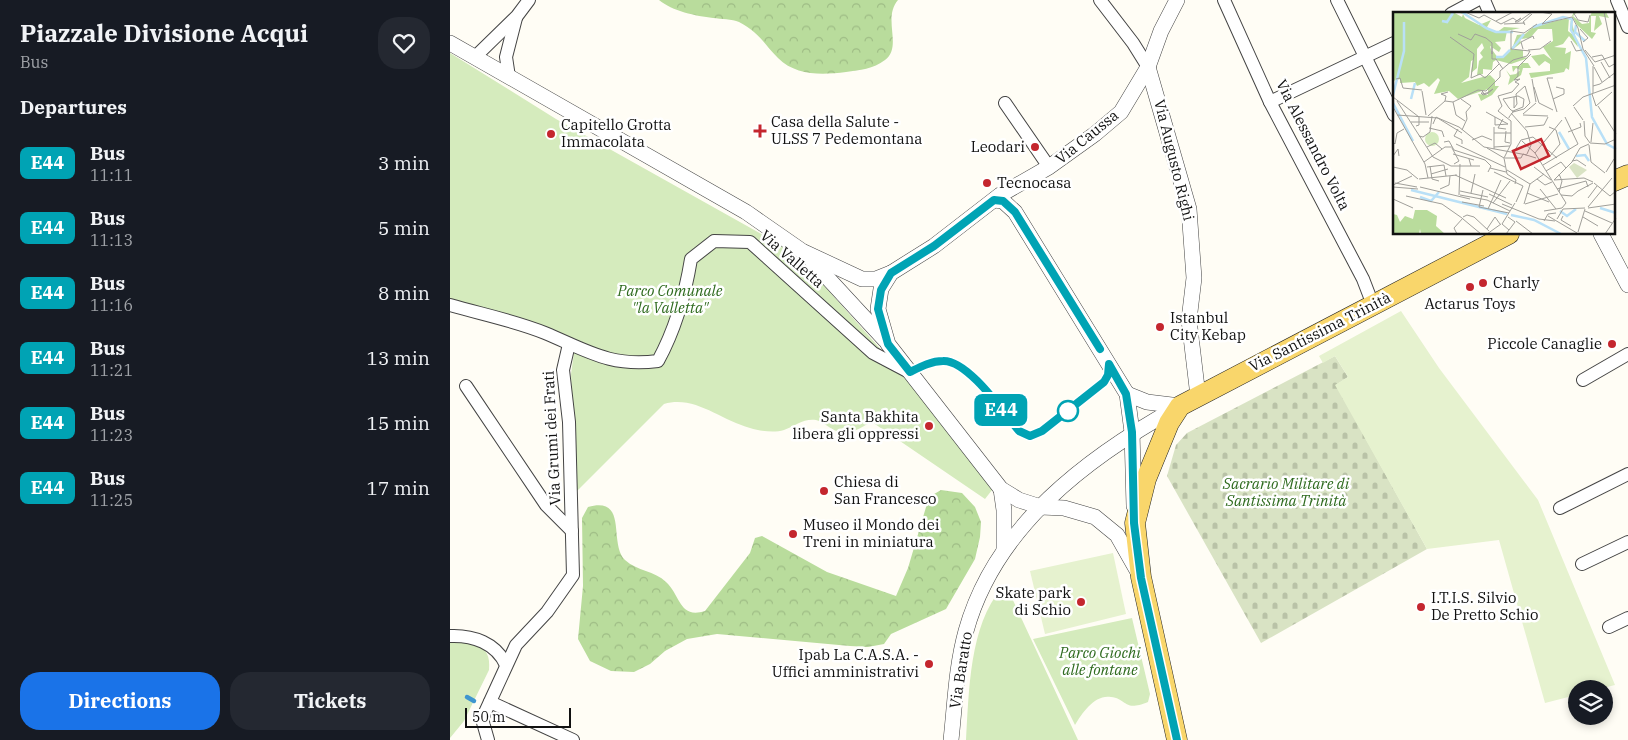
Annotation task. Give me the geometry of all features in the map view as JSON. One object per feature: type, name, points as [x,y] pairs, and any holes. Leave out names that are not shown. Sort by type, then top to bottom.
[{"type":"main road","points":[[1616,180],[1628,175]]},
{"type":"main road","name":"Via Santissima Trinità","points":[[1180,406],[1507,235]]},
{"type":"main road","points":[[1177,740],[1141,578],[1134,523],[1146,479],[1169,423],[1180,406]]},
{"type":"street","points":[[476,56],[517,16],[529,0]]},
{"type":"street","name":"Via Augusto Righi","points":[[1100,0],[1133,43],[1148,67],[1160,101],[1189,209],[1194,278],[1189,320],[1198,396]]},
{"type":"street","name":"Via Caussa","points":[[891,273],[934,246],[994,200],[1049,167],[1095,134],[1120,112],[1148,67],[1161,31],[1177,0]]},
{"type":"street","name":"Via Alessandro Volta","points":[[1224,0],[1270,102],[1363,279],[1373,305]]},
{"type":"street","points":[[1337,0],[1393,113]]},
{"type":"street","points":[[1455,12],[1478,0]]},
{"type":"street","points":[[1484,0],[1489,12]]},
{"type":"street","points":[[1617,0],[1628,27]]},
{"type":"street","points":[[509,76],[506,57],[517,16]]},
{"type":"street","points":[[450,42],[746,212],[802,251],[862,279],[876,279],[891,273]]},
{"type":"street","points":[[1270,102],[1393,44]]},
{"type":"street","name":"Via Caussa","points":[[1005,103],[1049,167]]},
{"type":"street","points":[[994,200],[1003,201],[1015,212],[1126,394],[1132,432],[1134,523]]},
{"type":"street","points":[[1602,235],[1628,285]]},
{"type":"street","name":"Via Valletta","points":[[450,305],[544,332],[604,359],[634,364],[658,362],[672,336],[686,292],[691,259],[714,241],[750,242],[873,353],[910,372]]},
{"type":"street","points":[[802,251],[888,344],[1001,489],[1019,500],[1041,507],[1064,508],[1096,517],[1117,535],[1141,578]]},
{"type":"street","points":[[888,344],[878,309],[881,290],[891,273]]},
{"type":"street","name":"Via Grumi dei Frati","points":[[488,740],[482,720],[516,645],[547,612],[573,575],[569,422],[563,370],[569,344]]},
{"type":"street","points":[[1583,380],[1628,354]]},
{"type":"street","name":"Via Grumi dei Frati","points":[[466,386],[546,505],[572,531]]},
{"type":"street","points":[[1126,394],[1147,402],[1180,406]]},
{"type":"street","name":"Via Santissima Trinità","points":[[1132,432],[1180,406]]},
{"type":"street","name":"Via Baratto","points":[[951,740],[960,660],[966,631],[974,606],[1004,548],[1041,507],[1075,476],[1132,432]]},
{"type":"street","points":[[1560,508],[1628,474]]},
{"type":"street","name":"Via Baratto","points":[[1001,489],[1004,510],[1004,548]]},
{"type":"street","points":[[1582,564],[1628,542]]},
{"type":"street","points":[[1608,627],[1628,618]]},
{"type":"street","points":[[450,636],[465,636],[488,644],[500,653],[506,665]]},
{"type":"street","points":[[490,702],[573,740]]},
{"type":"green space","points":[[659,0],[898,0],[892,15],[892,47],[890,54],[885,60],[861,70],[819,74],[801,71],[785,64],[757,34],[739,22],[684,12]]},
{"type":"green space","name":"Parco Comunale \"la Valletta\"","points":[[450,53],[556,119],[795,253],[901,372],[983,475],[992,490],[985,499],[872,422],[848,433],[835,431],[816,420],[804,421],[784,430],[767,431],[739,424],[697,406],[675,402],[664,404],[575,493],[571,374],[576,339],[450,300]]},
{"type":"green space","points":[[1401,311],[1439,368],[1538,500],[1613,680],[1568,680],[1568,697],[1545,703],[1499,540],[1427,549],[1335,385],[1348,377],[1335,356],[1323,363],[1319,356]]},
{"type":"green space","name":"Sacrario Militare di Santissima Trinità","points":[[1335,356],[1348,377],[1336,385],[1427,549],[1261,643],[1167,476],[1176,445],[1187,433]]},
{"type":"green space","points":[[941,490],[962,493],[975,507],[981,522],[975,559],[946,609],[891,634],[884,644],[868,647],[850,646],[717,634],[687,639],[665,651],[650,664],[634,672],[611,671],[590,661],[578,639],[583,586],[582,518],[588,507],[601,505],[609,508],[616,523],[620,552],[625,560],[635,567],[662,578],[671,588],[681,605],[690,612],[696,613],[705,611],[750,553],[755,538],[762,536],[827,572],[896,596],[908,568],[929,497]]},
{"type":"green space","name":"Skate park di Schio","points":[[1113,553],[1126,614],[1045,634],[1030,571]]},
{"type":"green space","points":[[1002,588],[1008,589],[1078,740],[966,740],[970,681],[977,640],[991,603]]},
{"type":"green space","name":"Parco Giochi alle fontane","points":[[1132,618],[1150,694],[1148,702],[1134,706],[1116,698],[1100,698],[1085,710],[1075,725],[1033,639]]},
{"type":"green space","points":[[450,639],[472,643],[484,649],[489,661],[489,670],[464,721],[450,738]]},
{"type":"waterway","points":[[467,697],[474,701]]},
{"type":"bus line","name":"E44","points":[[1100,349],[1015,212],[1003,201],[994,200],[934,246],[891,273],[881,290],[878,309],[888,344],[910,372],[924,365],[943,361],[956,363],[969,372],[1019,431],[1030,436],[1042,431],[1104,382],[1108,375],[1109,364],[1126,394],[1132,432],[1134,523],[1141,578],[1177,740]]},
{"type":"place","name":"Casa della Salute - ULSS 7 Pedemontana","points":[[760,131]]},
{"type":"place","name":"Capitello Grotta Immacolata","points":[[551,134]]},
{"type":"place","name":"Leodari","points":[[1035,147]]},
{"type":"place","name":"Tecnocasa","points":[[987,183]]},
{"type":"place","name":"Charly","points":[[1483,283]]},
{"type":"place","name":"Actarus Toys","points":[[1470,287]]},
{"type":"place","name":"Istanbul City Kebap","points":[[1160,327]]},
{"type":"place","name":"Piccole Canaglie","points":[[1612,344]]},
{"type":"place","name":"Santa Bakhita libera gli oppressi","points":[[929,426]]},
{"type":"place","name":"Chiesa di San Francesco","points":[[824,491]]},
{"type":"place","name":"Museo il Mondo dei Treni in miniatura","points":[[793,534]]},
{"type":"place","name":"Skate park di Schio","points":[[1081,602]]},
{"type":"place","name":"I.T.I.S. Silvio De Pretto Schio","points":[[1421,607]]},
{"type":"place","name":"Ipab La C.A.S.A. - Uffici amministrativi","points":[[929,664]]}]
